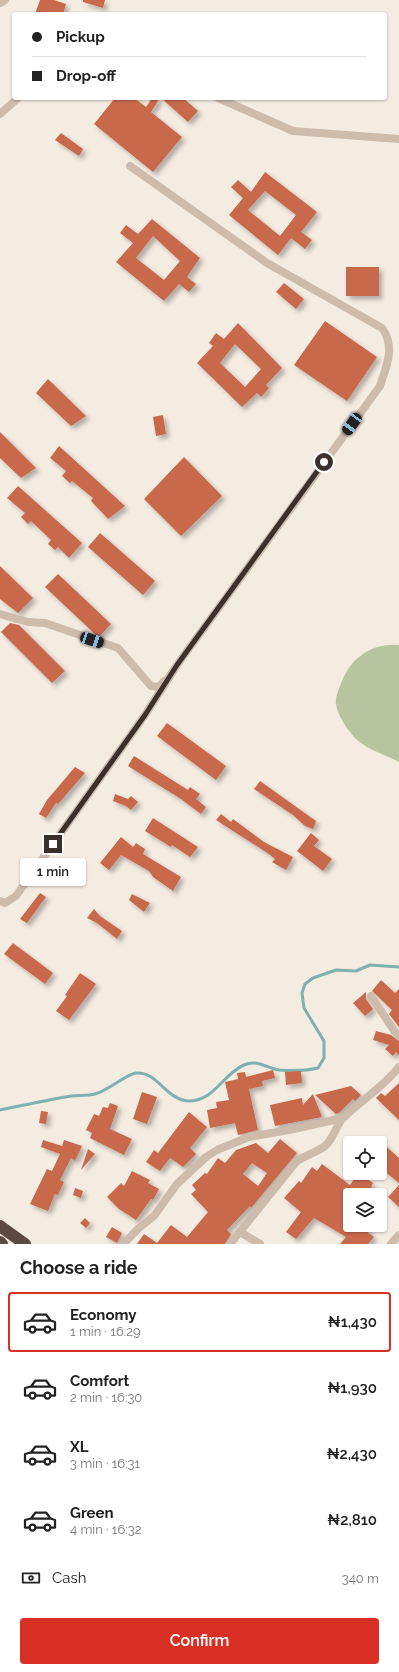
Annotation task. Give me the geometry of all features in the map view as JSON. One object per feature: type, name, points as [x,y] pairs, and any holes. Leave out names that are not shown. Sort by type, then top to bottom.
[{"type":"highway","points":[[0,1226],[25,1244]]},
{"type":"street","points":[[0,3],[5,0]]},
{"type":"street","points":[[0,114],[16,100]]},
{"type":"street","points":[[223,100],[293,131],[399,139]]},
{"type":"street","points":[[0,900],[4,903],[16,896],[145,715],[177,665],[380,386],[389,358],[390,346],[386,334],[375,324],[267,263],[130,166]]},
{"type":"street","points":[[0,614],[28,622],[45,624],[118,648],[151,686],[158,687],[177,665]]},
{"type":"street","points":[[371,996],[399,1036]]},
{"type":"street","points":[[230,1244],[296,1162],[304,1156],[317,1152],[327,1144],[343,1118],[378,1088],[399,1067]]},
{"type":"street","points":[[123,1244],[154,1216],[177,1184],[206,1157],[217,1150],[249,1137],[294,1130],[343,1118]]},
{"type":"street","points":[[240,1232],[260,1244]]},
{"type":"street","points":[[391,1244],[399,1235]]},
{"type":"green space","points":[[399,645],[399,762],[372,750],[355,738],[342,719],[336,702],[346,672],[357,659],[364,653],[380,646]]},
{"type":"building","points":[[40,0],[54,0],[66,4],[64,12],[36,12]]},
{"type":"building","points":[[83,0],[105,0],[103,8],[83,2]]},
{"type":"building","points":[[113,100],[137,100],[146,107],[151,100],[159,100],[151,112],[182,137],[153,172],[94,124]]},
{"type":"building","points":[[163,100],[185,100],[198,111],[188,122]]},
{"type":"building","points":[[61,133],[83,149],[79,156],[55,140]]},
{"type":"building","points":[[265,172],[317,212],[301,232],[312,240],[305,249],[291,238],[278,255],[229,215],[243,198],[231,187],[238,180],[251,192]],"holes":[[[265,191],[296,215],[280,236],[248,210]]]},
{"type":"building","points":[[152,219],[200,258],[187,277],[196,284],[189,292],[179,284],[164,301],[116,262],[133,243],[120,233],[126,225],[138,234]],"holes":[[[153,236],[180,261],[164,280],[136,258]]]},
{"type":"building","points":[[346,267],[379,267],[379,296],[346,296]]},
{"type":"building","points":[[284,283],[304,299],[296,309],[276,292]]},
{"type":"building","points":[[325,321],[377,357],[347,401],[294,365]]},
{"type":"building","points":[[238,323],[282,368],[266,385],[269,388],[261,397],[257,393],[242,407],[197,363],[213,346],[209,343],[216,333],[224,339]],"holes":[[[235,344],[261,369],[245,387],[220,363]]]},
{"type":"building","points":[[48,379],[86,416],[71,426],[36,393]]},
{"type":"building","points":[[163,415],[166,434],[156,436],[153,417]]},
{"type":"building","points":[[0,432],[36,468],[21,478],[0,458]]},
{"type":"building","points":[[59,446],[125,506],[108,519],[91,501],[93,498],[72,481],[70,483],[62,476],[66,471],[50,458]]},
{"type":"building","points":[[184,457],[222,496],[181,536],[144,499]]},
{"type":"building","points":[[18,486],[82,543],[69,558],[58,547],[55,550],[48,544],[51,540],[31,521],[28,524],[21,517],[25,513],[7,498]]},
{"type":"building","points":[[100,533],[155,581],[143,595],[88,547]]},
{"type":"building","points":[[0,566],[33,598],[18,613],[0,599]]},
{"type":"building","points":[[58,574],[111,624],[100,636],[96,635],[45,587]]},
{"type":"building","points":[[10,623],[19,625],[65,671],[52,683],[1,632]]},
{"type":"building","points":[[167,723],[226,766],[216,780],[157,736]]},
{"type":"building","points":[[134,756],[188,790],[190,787],[200,794],[196,799],[206,807],[201,814],[181,799],[128,766]]},
{"type":"building","points":[[75,767],[85,773],[58,804],[56,803],[46,818],[39,814],[47,800]]},
{"type":"building","points":[[260,781],[316,821],[313,829],[305,826],[293,815],[254,789]]},
{"type":"building","points":[[115,794],[128,799],[131,796],[138,802],[131,810],[126,806],[113,801]]},
{"type":"building","points":[[221,814],[231,822],[233,819],[264,842],[293,857],[286,870],[272,862],[275,859],[269,854],[216,820]]},
{"type":"building","points":[[153,818],[198,847],[190,857],[172,845],[171,847],[145,831]]},
{"type":"building","points":[[311,833],[319,840],[314,846],[332,859],[323,871],[297,851]]},
{"type":"building","points":[[121,837],[133,847],[136,843],[145,849],[143,854],[181,877],[173,891],[153,877],[149,871],[121,855],[109,870],[100,863]]},
{"type":"building","points":[[40,893],[46,897],[27,923],[20,919]]},
{"type":"building","points":[[132,894],[150,903],[144,912],[129,900]]},
{"type":"building","points":[[94,909],[100,916],[122,931],[117,939],[97,923],[87,918]]},
{"type":"building","points":[[13,943],[53,973],[45,984],[4,954]]},
{"type":"building","points":[[80,973],[96,984],[69,1020],[56,1011],[67,996],[65,995]]},
{"type":"building","points":[[381,980],[395,993],[399,989],[399,1027],[389,1014],[392,1010],[372,991]]},
{"type":"building","points":[[366,992],[366,999],[373,1009],[365,1016],[353,1003]]},
{"type":"building","points":[[376,1031],[391,1035],[399,1041],[399,1055],[396,1052],[393,1056],[385,1049],[389,1045],[373,1040]]},
{"type":"building","points":[[273,1070],[275,1078],[262,1081],[263,1086],[249,1089],[258,1130],[238,1135],[235,1123],[210,1128],[207,1110],[217,1108],[216,1102],[229,1100],[225,1082],[238,1079],[237,1073],[245,1072],[246,1077]]},
{"type":"building","points":[[301,1071],[302,1083],[286,1085],[285,1072]]},
{"type":"building","points":[[399,1083],[399,1120],[376,1098],[381,1093],[385,1096]]},
{"type":"building","points":[[351,1086],[361,1095],[355,1101],[353,1099],[339,1113],[336,1114],[315,1095]]},
{"type":"building","points":[[142,1092],[157,1097],[147,1124],[133,1119]]},
{"type":"building","points":[[313,1094],[322,1117],[275,1126],[270,1105],[302,1098],[303,1105]]},
{"type":"building","points":[[110,1103],[118,1106],[110,1129],[132,1139],[124,1155],[90,1138],[92,1133],[86,1130],[94,1114],[99,1116],[103,1107],[108,1108]]},
{"type":"building","points":[[41,1111],[48,1112],[46,1124],[39,1123]]},
{"type":"building","points":[[189,1112],[207,1127],[190,1148],[196,1154],[183,1167],[170,1158],[160,1171],[146,1162],[154,1150],[158,1153]]},
{"type":"building","points":[[280,1139],[297,1153],[251,1208],[250,1206],[227,1230],[231,1234],[225,1244],[137,1244],[144,1234],[157,1243],[171,1225],[187,1237],[208,1212],[191,1194],[196,1190],[192,1185],[205,1173],[207,1174],[218,1158],[225,1163],[236,1150],[256,1143],[268,1153]],"holes":[[[252,1163],[267,1173],[258,1186],[243,1174]]]},
{"type":"building","points":[[43,1140],[62,1146],[64,1140],[82,1146],[75,1161],[71,1158],[60,1180],[64,1182],[58,1195],[55,1194],[48,1211],[30,1204],[47,1169],[52,1171],[60,1154],[41,1147]]},
{"type":"building","points":[[387,1147],[399,1158],[399,1183],[387,1173]]},
{"type":"building","points":[[88,1149],[95,1154],[81,1170]]},
{"type":"building","points":[[322,1164],[350,1185],[353,1180],[368,1180],[373,1183],[371,1187],[373,1188],[343,1188],[343,1232],[369,1232],[374,1237],[368,1244],[340,1244],[346,1237],[314,1218],[296,1239],[286,1232],[301,1212],[284,1198],[299,1181],[301,1183],[312,1167],[317,1171]]},
{"type":"building","points":[[132,1171],[150,1180],[148,1183],[159,1189],[153,1200],[151,1199],[136,1220],[119,1209],[107,1197],[121,1183],[124,1186]]},
{"type":"building","points":[[399,1185],[399,1207],[388,1197]]},
{"type":"building","points":[[75,1188],[83,1191],[81,1198],[73,1195]]},
{"type":"building","points":[[85,1218],[90,1223],[86,1228],[80,1223]]},
{"type":"building","points":[[112,1227],[122,1233],[117,1243],[106,1237]]},
{"type":"waterway","points":[[0,1110],[71,1096],[95,1094],[136,1073],[144,1074],[150,1077],[168,1092],[182,1100],[190,1101],[199,1100],[213,1092],[230,1074],[249,1063],[258,1063],[279,1070],[308,1070],[318,1068],[324,1058],[324,1041],[304,1008],[302,993],[305,984],[313,978],[336,970],[356,971],[370,965],[399,967]]},
{"type":"route","points":[[53,844],[145,715],[177,665],[324,462]]}]
